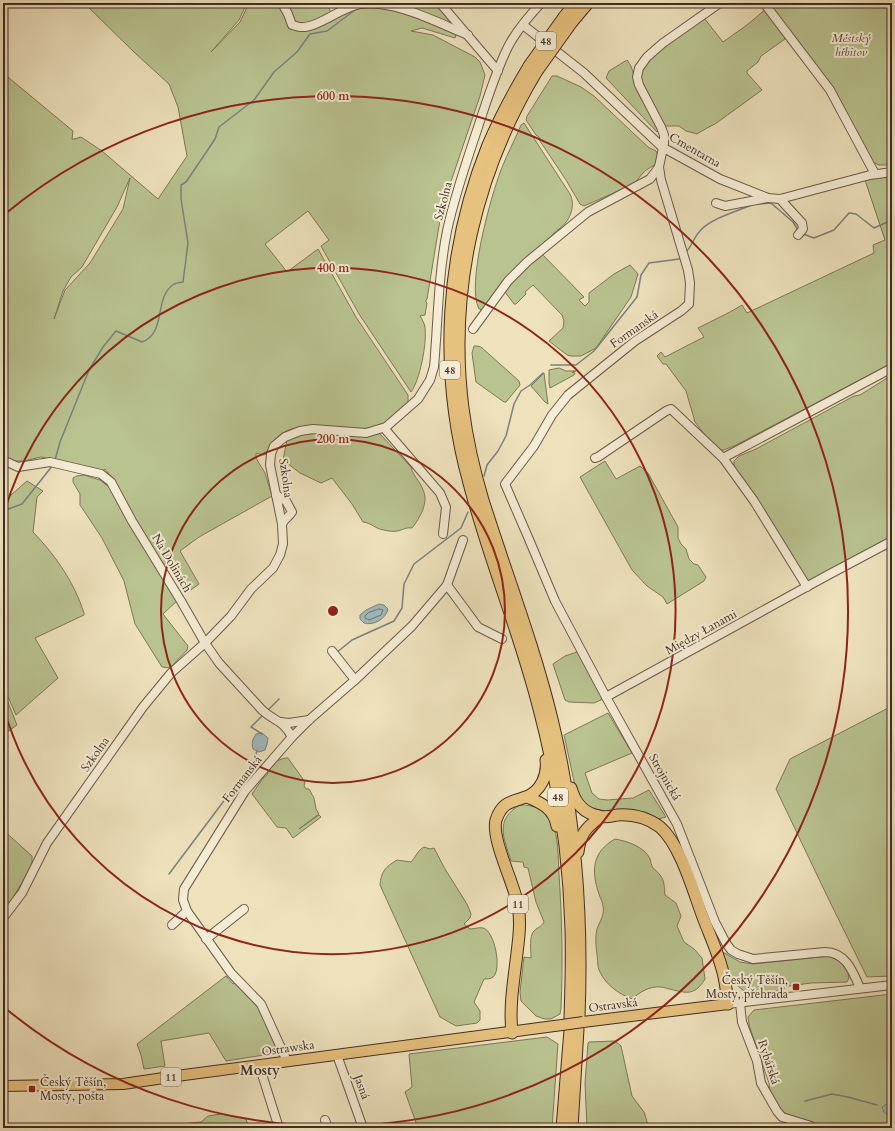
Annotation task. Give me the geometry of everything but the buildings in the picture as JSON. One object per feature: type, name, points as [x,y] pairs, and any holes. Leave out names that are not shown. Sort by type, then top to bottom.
[{"type":"highway","name":"48","points":[[574,1024],[581,973],[580,926],[572,868],[544,727],[521,645],[479,518],[465,470],[455,420],[449,347],[454,272],[469,200],[479,171],[494,133],[508,104],[568,19],[575,3]]},
{"type":"highway","name":"48","points":[[568,19],[588,3]]},
{"type":"highway","name":"48","points":[[533,68],[520,101],[505,131],[488,174],[476,212],[464,275],[459,332],[459,363],[463,408],[475,471],[494,535],[536,660],[559,748],[569,807],[572,868]]},
{"type":"highway","points":[[544,727],[547,765],[546,775],[538,788],[526,797],[548,807],[555,817],[572,868]]},
{"type":"highway","points":[[559,748],[575,801],[582,808],[600,817],[627,815],[644,819],[660,827],[671,840],[682,862],[734,1003]]},
{"type":"highway","name":"11","points":[[512,1032],[512,998],[520,919],[516,897],[499,845],[495,827],[499,814],[504,806],[513,801],[526,797]]},
{"type":"highway","points":[[572,1128],[574,1024],[571,929],[572,868],[582,835],[588,827],[600,817]]},
{"type":"highway","points":[[562,1128],[574,1024]]},
{"type":"main road","name":"Ostravská","points":[[337,1055],[734,1003]]},
{"type":"main road","name":"Ostrawska","points":[[3,1086],[123,1084],[337,1055]]},
{"type":"street","points":[[282,3],[292,25],[301,27],[313,25],[350,6],[374,3],[388,4],[412,12],[468,35]]},
{"type":"street","points":[[440,3],[498,71]]},
{"type":"street","name":"Szkolna","points":[[3,918],[22,893],[47,843],[143,707],[171,673],[205,643],[231,616],[251,589],[274,568],[283,544],[282,524],[270,465],[270,458],[274,446],[285,437],[300,431],[307,430],[366,433],[384,428],[418,399],[433,375],[438,292],[447,230],[456,198],[469,155],[498,71],[508,47],[523,25],[541,3]]},
{"type":"street","points":[[473,329],[508,281],[539,252],[588,212],[650,179],[659,167],[664,143],[663,132],[640,87],[637,78],[638,70],[647,57],[663,43],[720,3]]},
{"type":"street","points":[[764,3],[830,90],[875,174]]},
{"type":"street","name":"Cmentarna","points":[[523,25],[584,73],[662,147],[720,179],[768,198],[780,199],[875,174],[892,172]]},
{"type":"street","name":"Formanská","points":[[505,484],[534,446],[552,415],[568,395],[635,341],[681,312],[689,304],[690,283],[688,270],[661,180],[659,167]]},
{"type":"street","points":[[650,179],[661,180]]},
{"type":"street","points":[[716,203],[725,206],[768,198]]},
{"type":"street","points":[[780,199],[802,223],[800,232]]},
{"type":"street","points":[[723,458],[892,368]]},
{"type":"street","points":[[595,458],[671,409],[723,458],[754,501],[807,587]]},
{"type":"street","points":[[384,428],[440,493],[446,507],[443,534]]},
{"type":"street","name":"Na Dolinách","points":[[3,460],[18,467],[50,462],[101,474],[111,482],[132,521],[205,643],[219,662],[264,712],[281,722],[287,728],[292,737]]},
{"type":"street","name":"Strojnická","points":[[505,484],[555,601],[606,697],[677,824],[715,922],[729,947],[738,954],[753,959],[825,952],[836,953],[851,969],[860,988]]},
{"type":"street","points":[[276,495],[286,501],[292,512],[282,524]]},
{"type":"street","name":"Formanská","points":[[287,1062],[261,1004],[231,973],[206,939],[187,911],[183,891],[187,881],[245,791],[292,737],[412,626],[447,585],[463,540]]},
{"type":"street","name":"Między Łanami","points":[[606,697],[892,541]]},
{"type":"street","points":[[447,585],[478,627],[502,639]]},
{"type":"street","points":[[332,651],[355,680]]},
{"type":"street","points":[[281,722],[309,720]]},
{"type":"street","points":[[206,939],[244,909]]},
{"type":"street","points":[[172,925],[187,911]]},
{"type":"street","name":"Ostravská","points":[[734,1003],[892,985]]},
{"type":"street","name":"Rybářská","points":[[734,1003],[756,1061],[761,1083],[776,1111],[782,1117],[811,1126],[812,1128]]},
{"type":"street","name":"Jasná","points":[[337,1055],[363,1128]]},
{"type":"street","points":[[259,1065],[279,1128]]},
{"type":"street","points":[[325,1120],[328,1128]]},
{"type":"green space","points":[[84,3],[247,3],[239,20],[211,52],[240,22],[249,3],[326,3],[332,14],[367,3],[434,3],[458,29],[455,38],[422,28],[411,31],[433,35],[475,57],[480,62],[485,75],[480,96],[445,199],[440,220],[426,300],[425,315],[420,316],[425,326],[424,352],[420,370],[411,392],[359,314],[321,246],[329,240],[308,211],[265,244],[287,272],[318,249],[356,317],[408,395],[408,401],[410,404],[392,419],[377,427],[297,427],[285,432],[274,440],[267,454],[263,455],[256,453],[256,458],[265,473],[272,496],[199,537],[180,551],[199,584],[188,592],[169,561],[162,566],[113,479],[105,469],[102,471],[41,457],[24,461],[14,461],[3,455],[3,73],[73,131],[72,139],[81,137],[102,151],[158,199],[187,156],[178,107],[169,84]],"holes":[[[130,178],[123,209],[90,263],[65,290],[54,319],[63,291],[71,277],[82,267],[117,207]]]},
{"type":"green space","name":"Městský hřbitov","points":[[767,3],[892,3],[892,165],[879,165],[870,161],[829,83]]},
{"type":"green space","points":[[766,9],[784,33],[785,39],[761,56],[758,62],[747,71],[747,73],[762,90],[715,124],[697,134],[686,131],[679,126],[664,126],[640,79],[647,62],[666,45],[704,18],[723,42]]},
{"type":"green space","points":[[627,60],[632,70],[637,90],[659,130],[657,132],[606,78],[609,71]]},
{"type":"green space","points":[[552,76],[557,76],[581,87],[594,96],[648,147],[656,151],[658,160],[655,165],[646,170],[632,185],[584,206],[580,204],[540,141],[539,137],[526,120]]},
{"type":"green space","points":[[524,123],[570,194],[572,199],[571,213],[563,226],[553,234],[484,310],[479,309],[476,297],[476,281],[481,240],[486,219],[501,170],[521,125]]},
{"type":"green space","points":[[892,175],[892,363],[736,445],[720,450],[708,439],[695,422],[686,391],[666,364],[663,364],[657,356],[661,352],[665,357],[704,337],[698,328],[742,305],[747,313],[874,253],[873,245],[885,240],[865,180]]},
{"type":"green space","points":[[542,254],[584,297],[579,300],[585,306],[589,302],[589,293],[614,274],[630,265],[638,274],[631,297],[596,348],[581,356],[567,355],[549,341],[563,328],[564,321],[562,315],[533,285],[525,292],[526,294],[516,304],[514,304],[505,292],[509,283]]},
{"type":"green space","points":[[474,346],[481,347],[519,381],[520,385],[506,402],[476,382],[472,353]]},
{"type":"green space","points":[[559,368],[566,371],[576,371],[572,372],[575,373],[574,375],[550,388],[549,370]]},
{"type":"green space","points":[[544,373],[548,404],[531,386]]},
{"type":"green space","points":[[892,375],[892,539],[809,581],[734,469],[734,461],[739,456],[756,449],[854,396],[860,395]]},
{"type":"green space","points":[[306,433],[379,433],[411,467],[425,495],[423,510],[412,528],[390,531],[363,522],[352,504],[332,478],[321,483],[300,473],[283,460],[287,440]]},
{"type":"green space","points":[[605,461],[616,479],[640,466],[648,473],[678,527],[678,538],[686,549],[689,559],[694,564],[698,565],[706,577],[704,581],[667,604],[663,597],[647,586],[632,570],[580,477]]},
{"type":"green space","points":[[84,475],[100,480],[110,488],[178,600],[163,614],[188,646],[187,650],[170,668],[162,667],[135,624],[124,581],[102,538],[80,505],[80,494],[73,482],[73,478]]},
{"type":"green space","points":[[27,481],[43,491],[37,497],[33,532],[57,560],[70,580],[84,615],[35,638],[58,678],[16,715],[3,685],[3,502]]},
{"type":"green space","points":[[577,652],[602,697],[601,700],[594,703],[569,702],[565,700],[553,664],[565,656]]},
{"type":"green space","points":[[3,690],[17,725],[3,735]]},
{"type":"green space","points":[[892,706],[892,976],[867,977],[776,789],[790,759]]},
{"type":"green space","points":[[608,713],[632,753],[585,773],[592,793],[599,799],[607,800],[633,798],[649,790],[666,817],[658,819],[627,811],[605,811],[587,807],[577,795],[564,735]]},
{"type":"green space","points":[[288,758],[305,782],[304,786],[306,789],[309,789],[314,798],[316,809],[319,814],[299,829],[319,815],[321,817],[293,838],[286,828],[277,827],[252,794],[263,778],[267,775],[271,766],[279,760]]},
{"type":"green space","points":[[520,805],[542,810],[554,826],[557,840],[561,924],[562,991],[560,1014],[551,1019],[536,1016],[521,1001],[520,992],[524,957],[531,958],[532,933],[544,922],[536,902],[528,868],[524,867],[523,862],[511,861],[504,837],[504,823],[507,817]]},
{"type":"green space","points":[[3,830],[32,856],[32,866],[3,911]]},
{"type":"green space","points":[[615,839],[630,843],[640,848],[648,855],[651,865],[663,880],[665,895],[676,903],[681,916],[677,926],[684,942],[694,949],[702,958],[705,979],[694,991],[686,992],[662,987],[653,987],[632,999],[613,988],[600,972],[598,965],[596,935],[603,915],[603,903],[596,886],[594,870],[595,863],[602,850],[607,844]]},
{"type":"green space","points":[[424,847],[430,849],[434,848],[467,904],[471,914],[470,918],[464,924],[470,929],[483,928],[491,936],[494,943],[497,959],[496,973],[492,978],[484,979],[474,1002],[480,1011],[480,1020],[477,1023],[456,1026],[440,1017],[380,885],[384,870],[389,865],[397,860],[411,862]]},
{"type":"green space","points":[[721,951],[740,962],[753,964],[830,956],[842,964],[847,970],[849,978],[847,982],[811,983],[789,986],[778,991],[753,994],[744,991],[732,981]]},
{"type":"green space","points":[[226,976],[233,984],[237,982],[260,1009],[279,1050],[277,1053],[226,1061],[209,1033],[161,1041],[165,1066],[144,1069],[137,1044]]},
{"type":"green space","points":[[892,994],[892,1103],[888,1103],[884,1112],[892,1119],[892,1128],[827,1128],[787,1115],[776,1106],[770,1094],[769,1083],[749,1025],[748,1017],[754,1010]]},
{"type":"green space","points":[[547,1037],[558,1044],[552,1128],[418,1128],[405,1092],[412,1087],[409,1054]]},
{"type":"green space","points":[[615,1041],[621,1046],[632,1096],[644,1112],[649,1128],[587,1127],[585,1083],[588,1043]]},
{"type":"green space","points":[[221,1114],[246,1119],[249,1128],[167,1128],[201,1122],[208,1116]]},
{"type":"water","points":[[379,604],[384,605],[388,609],[387,613],[382,619],[375,623],[368,624],[364,623],[360,619],[360,615],[366,610]]},
{"type":"water","points":[[262,733],[268,738],[265,750],[259,752],[253,749],[252,742],[256,734]]},
{"type":"water","points":[[888,1103],[892,1103],[892,1119],[884,1112],[882,1107]]},
{"type":"waterway","points":[[55,460],[60,442],[89,370],[103,347],[116,331],[142,342],[150,337],[155,331],[161,306],[168,290],[174,284],[183,282],[188,243],[181,199],[181,185],[186,182],[215,139],[219,127],[254,100],[274,72],[297,52],[310,34],[327,31],[355,10],[355,8]]},
{"type":"waterway","points":[[757,204],[771,203],[793,222],[798,230]]},
{"type":"waterway","points":[[686,252],[698,233],[705,226],[725,215],[754,204]]},
{"type":"waterway","points":[[803,234],[814,238],[834,230],[849,213],[856,214],[874,228],[892,220]]},
{"type":"waterway","points":[[551,365],[576,365],[594,351],[637,297],[641,275],[649,263],[680,258]]},
{"type":"waterway","points":[[484,476],[487,465],[498,451],[506,436],[514,404],[521,391],[543,373]]},
{"type":"waterway","points":[[3,511],[22,504],[53,465]]},
{"type":"waterway","points":[[336,653],[352,640],[394,621],[402,608],[404,584],[414,564],[461,528],[468,512]]},
{"type":"waterway","points":[[267,711],[279,699]]},
{"type":"waterway","points":[[262,734],[251,727],[263,715]]},
{"type":"waterway","points":[[169,874],[253,762],[257,751]]},
{"type":"waterway","points":[[805,1101],[832,1094],[877,1105]]},
{"type":"place","name":"Český Těšín, Mosty, přehrada","points":[[796,987]]},
{"type":"place","name":"Český Těšín, Mosty, pošta","points":[[32,1089]]},
{"type":"district","name":"Mosty","points":[[260,1070]]}]
